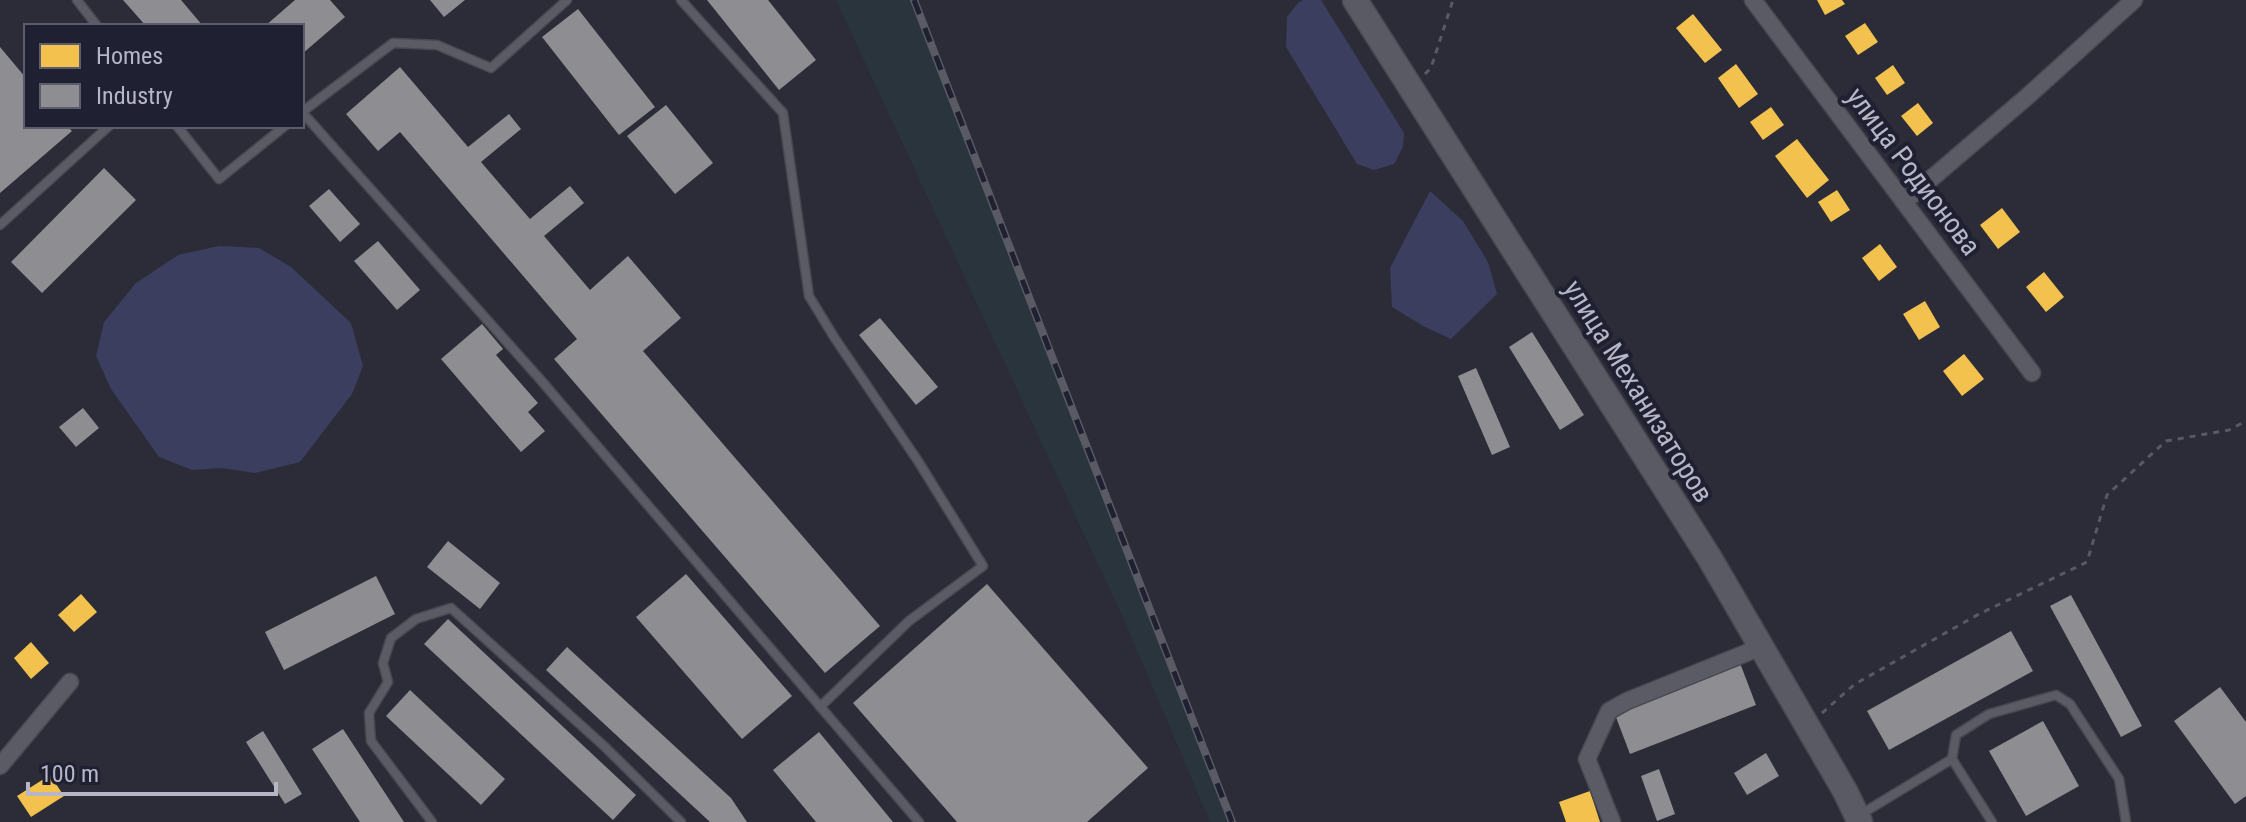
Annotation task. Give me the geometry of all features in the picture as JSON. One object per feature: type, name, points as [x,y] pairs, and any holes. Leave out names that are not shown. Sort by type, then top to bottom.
[{"type":"street","name":"улица Механизаторов","points":[[1355,0],[1709,557],[1859,819]]},
{"type":"street","name":"улица Родионова","points":[[1753,0],[2032,373]]},
{"type":"street","points":[[1904,202],[2134,0]]},
{"type":"street","points":[[1612,822],[1587,759],[1609,711],[1761,647]]},
{"type":"street","points":[[0,766],[70,682]]},
{"type":"lane","points":[[77,0],[95,24]]},
{"type":"lane","points":[[304,110],[393,43],[437,45],[491,68],[567,0]]},
{"type":"lane","points":[[681,0],[783,113],[809,296],[983,566],[909,621],[820,707]]},
{"type":"lane","points":[[304,114],[550,389],[919,822]]},
{"type":"lane","points":[[0,225],[107,128]]},
{"type":"lane","points":[[179,128],[219,179],[283,128]]},
{"type":"lane","points":[[432,822],[371,741],[369,713],[388,682],[383,663],[391,638],[416,619],[451,608],[604,746],[681,822]]},
{"type":"lane","points":[[1992,822],[1952,759],[1956,735],[1989,714],[2056,695],[2070,704],[2119,779],[2126,822]]},
{"type":"lane","points":[[1859,819],[1952,759]]},
{"type":"path","points":[[1410,87],[1431,68],[1453,0]]},
{"type":"path","points":[[1807,725],[1855,684],[1979,614],[2087,562],[2107,495],[2166,441],[2229,430],[2246,421]]},
{"type":"shaded area","points":[[836,0],[909,0],[998,217],[1229,822],[1210,822],[1129,631]]},
{"type":"water","points":[[1303,0],[1321,0],[1404,133],[1403,147],[1394,164],[1374,170],[1357,164],[1286,47],[1287,17]]},
{"type":"water","points":[[1430,191],[1463,221],[1488,262],[1497,294],[1451,339],[1392,307],[1390,268]]},
{"type":"water","points":[[219,246],[259,248],[291,267],[351,323],[363,366],[352,394],[300,462],[255,473],[221,468],[192,470],[159,457],[111,389],[96,356],[104,322],[136,283],[178,255]]},
{"type":"building: Homes","points":[[1817,0],[1842,0],[1845,4],[1825,15]]},
{"type":"building: Homes","points":[[1693,14],[1722,50],[1705,63],[1676,28]]},
{"type":"building: Homes","points":[[1865,23],[1878,42],[1858,55],[1845,36]]},
{"type":"building: Homes","points":[[1736,64],[1758,94],[1739,108],[1718,78]]},
{"type":"building: Homes","points":[[1893,65],[1905,83],[1887,95],[1875,78]]},
{"type":"building: Homes","points":[[1918,103],[1933,123],[1917,136],[1901,116]]},
{"type":"building: Homes","points":[[1771,107],[1784,125],[1763,140],[1750,122]]},
{"type":"building: Homes","points":[[1797,139],[1829,180],[1807,198],[1775,156]]},
{"type":"building: Homes","points":[[1837,190],[1850,210],[1831,222],[1818,202]]},
{"type":"building: Homes","points":[[2002,208],[2020,232],[1998,249],[1980,225]]},
{"type":"building: Homes","points":[[1880,244],[1897,267],[1879,281],[1862,258]]},
{"type":"building: Homes","points":[[2044,272],[2064,297],[2046,312],[2026,287]]},
{"type":"building: Homes","points":[[1925,301],[1940,327],[1919,340],[1903,314]]},
{"type":"building: Homes","points":[[1964,354],[1984,379],[1962,396],[1943,371]]},
{"type":"building: Homes","points":[[81,594],[97,612],[74,632],[58,615]]},
{"type":"building: Homes","points":[[31,642],[49,663],[31,679],[14,658]]},
{"type":"building: Homes","points":[[50,775],[64,796],[31,817],[17,796]]},
{"type":"building: Homes","points":[[1590,791],[1600,822],[1566,822],[1559,802]]},
{"type":"building: Industry","points":[[123,0],[181,0],[201,24],[144,24]]},
{"type":"building: Industry","points":[[295,0],[330,0],[345,17],[304,52],[304,24],[267,24]]},
{"type":"building: Industry","points":[[430,0],[465,0],[444,17]]},
{"type":"building: Industry","points":[[707,0],[768,0],[816,60],[779,90]]},
{"type":"building: Industry","points":[[578,9],[655,107],[619,135],[542,37]]},
{"type":"building: Industry","points":[[0,47],[24,76],[24,128],[69,128],[72,131],[0,193]]},
{"type":"building: Industry","points":[[400,67],[468,147],[509,114],[521,129],[481,162],[530,219],[570,186],[584,203],[544,236],[590,290],[628,256],[681,318],[643,351],[880,626],[825,673],[554,359],[577,339],[400,132],[378,151],[346,114]]},
{"type":"building: Industry","points":[[666,105],[713,163],[675,194],[627,136]]},
{"type":"building: Industry","points":[[104,168],[136,200],[42,293],[11,262]]},
{"type":"building: Industry","points":[[329,189],[360,224],[340,242],[309,206]]},
{"type":"building: Industry","points":[[378,241],[420,290],[397,310],[354,261]]},
{"type":"building: Industry","points":[[880,318],[938,387],[916,405],[859,335]]},
{"type":"building: Industry","points":[[482,324],[503,349],[496,355],[538,403],[528,412],[545,431],[521,452],[441,359]]},
{"type":"building: Industry","points":[[1532,332],[1584,415],[1560,430],[1509,347]]},
{"type":"building: Industry","points":[[1476,368],[1510,447],[1492,455],[1458,376]]},
{"type":"building: Industry","points":[[83,408],[99,428],[76,447],[59,427]]},
{"type":"building: Industry","points":[[448,541],[500,583],[480,609],[427,567]]},
{"type":"building: Industry","points":[[686,574],[792,696],[742,739],[636,617]]},
{"type":"building: Industry","points":[[376,576],[395,614],[284,670],[265,632]]},
{"type":"building: Industry","points":[[987,584],[1148,768],[1087,822],[957,822],[853,703]]},
{"type":"building: Industry","points":[[2071,595],[2142,726],[2121,737],[2050,606]]},
{"type":"building: Industry","points":[[448,619],[636,795],[613,820],[424,644]]},
{"type":"building: Industry","points":[[2011,631],[2033,671],[1889,750],[1867,711]]},
{"type":"building: Industry","points":[[567,647],[731,798],[747,822],[710,822],[546,670]]},
{"type":"building: Industry","points":[[1740,663],[1756,705],[1630,754],[1614,712]]},
{"type":"building: Industry","points":[[2220,687],[2246,722],[2246,796],[2235,804],[2174,721]]},
{"type":"building: Industry","points":[[410,690],[505,779],[481,805],[386,716]]},
{"type":"building: Industry","points":[[2043,721],[2079,786],[2026,816],[1989,751]]},
{"type":"building: Industry","points":[[343,729],[404,822],[360,822],[312,749]]},
{"type":"building: Industry","points":[[263,731],[302,794],[285,804],[246,742]]},
{"type":"building: Industry","points":[[819,732],[893,822],[816,822],[773,770]]},
{"type":"building: Industry","points":[[1766,753],[1779,776],[1747,795],[1734,773]]},
{"type":"building: Industry","points":[[1659,769],[1675,814],[1657,821],[1641,776]]},
{"type":"railway","points":[[914,0],[1232,822]]}]
